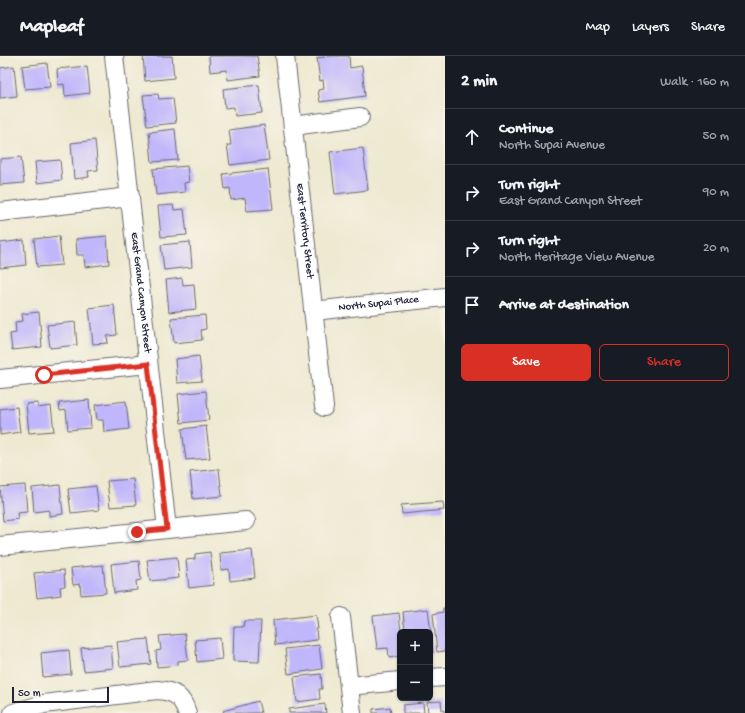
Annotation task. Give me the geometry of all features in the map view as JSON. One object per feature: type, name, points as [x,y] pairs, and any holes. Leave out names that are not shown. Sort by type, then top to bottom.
[{"type":"street","name":"East Grand Canyon Street","points":[[114,56],[167,529]]},
{"type":"street","name":"East Territory Street","points":[[285,56],[324,407]]},
{"type":"street","points":[[293,126],[360,118]]},
{"type":"street","points":[[0,212],[130,197]]},
{"type":"street","name":"North Supai Place","points":[[313,311],[445,297]]},
{"type":"street","points":[[0,379],[148,364]]},
{"type":"street","points":[[0,546],[246,520]]},
{"type":"street","points":[[341,617],[352,713]]},
{"type":"street","points":[[433,678],[445,677]]},
{"type":"street","points":[[349,686],[397,681]]},
{"type":"street","points":[[13,713],[44,704],[157,690],[168,691],[175,694],[181,700],[187,713]]},
{"type":"building","points":[[143,56],[172,56],[174,78],[145,81]]},
{"type":"building","points":[[209,56],[257,56],[260,76],[228,80],[227,70],[210,72]]},
{"type":"building","points":[[349,56],[350,68],[362,66],[365,96],[320,102],[318,90],[324,89],[323,80],[320,81],[317,58]]},
{"type":"building","points":[[47,63],[50,87],[25,89],[22,66]]},
{"type":"building","points":[[14,66],[17,96],[0,98],[0,68]]},
{"type":"building","points":[[87,66],[90,93],[65,96],[64,84],[58,85],[57,69]]},
{"type":"building","points":[[259,85],[262,113],[235,116],[234,107],[225,108],[223,89]]},
{"type":"building","points":[[158,94],[159,99],[173,98],[176,123],[147,126],[143,95]]},
{"type":"building","points":[[264,125],[269,160],[230,165],[227,145],[231,145],[229,130]]},
{"type":"building","points":[[175,129],[178,160],[152,162],[149,132]]},
{"type":"building","points":[[95,140],[98,170],[88,171],[89,177],[74,179],[71,143]]},
{"type":"building","points":[[363,148],[368,190],[335,194],[330,152]]},
{"type":"building","points":[[21,157],[24,183],[0,185],[0,159]]},
{"type":"building","points":[[60,160],[62,180],[37,183],[35,162]]},
{"type":"building","points":[[187,166],[189,182],[184,183],[185,192],[156,195],[153,169]]},
{"type":"building","points":[[268,169],[273,209],[247,211],[245,198],[231,200],[230,188],[225,189],[223,174]]},
{"type":"building","points":[[173,205],[174,210],[184,209],[187,235],[161,237],[158,206]]},
{"type":"building","points":[[59,236],[62,265],[37,267],[34,239]]},
{"type":"building","points":[[107,236],[109,264],[85,267],[84,255],[77,255],[76,239]]},
{"type":"building","points":[[24,240],[26,265],[0,268],[0,243]]},
{"type":"building","points":[[190,242],[192,267],[164,270],[161,245]]},
{"type":"building","points":[[182,278],[183,285],[194,284],[196,309],[169,312],[166,280]]},
{"type":"building","points":[[114,305],[117,335],[107,336],[108,343],[93,344],[89,308]]},
{"type":"building","points":[[39,312],[42,347],[12,350],[10,334],[16,333],[15,322],[23,321],[22,314]]},
{"type":"building","points":[[205,315],[206,329],[201,330],[202,340],[174,343],[171,318]]},
{"type":"building","points":[[75,322],[77,345],[50,348],[47,325]]},
{"type":"building","points":[[199,356],[202,381],[177,383],[175,359]]},
{"type":"building","points":[[206,391],[209,420],[181,423],[178,394]]},
{"type":"building","points":[[89,400],[91,428],[68,430],[66,410],[60,411],[59,403]]},
{"type":"building","points":[[126,401],[129,429],[104,432],[103,420],[97,420],[95,405]]},
{"type":"building","points":[[38,403],[38,408],[51,406],[54,431],[29,433],[26,404]]},
{"type":"building","points":[[17,407],[20,432],[0,435],[0,409]]},
{"type":"building","points":[[206,426],[210,458],[186,460],[182,429]]},
{"type":"building","points":[[219,469],[222,496],[193,499],[190,472]]},
{"type":"building","points":[[133,479],[136,505],[110,507],[107,481]]},
{"type":"building","points":[[25,485],[27,512],[17,513],[18,519],[3,521],[0,487]]},
{"type":"building","points":[[60,485],[63,514],[49,516],[49,510],[34,512],[32,488]]},
{"type":"building","points":[[96,486],[99,510],[71,513],[68,489]]},
{"type":"building","points":[[443,502],[444,510],[402,514],[401,505]]},
{"type":"building","points":[[252,550],[255,578],[230,581],[229,569],[221,570],[220,553]]},
{"type":"building","points":[[210,552],[214,585],[189,588],[186,560],[195,559],[195,554]]},
{"type":"building","points":[[177,557],[179,578],[150,581],[147,560]]},
{"type":"building","points":[[139,561],[141,580],[136,581],[137,590],[114,593],[111,564]]},
{"type":"building","points":[[103,565],[106,593],[81,595],[80,584],[73,585],[71,568]]},
{"type":"building","points":[[64,570],[65,586],[60,587],[61,595],[37,598],[34,573]]},
{"type":"building","points":[[443,608],[445,608],[445,651],[437,652],[433,614],[443,612]]},
{"type":"building","points":[[428,609],[431,629],[405,629],[403,612]]},
{"type":"building","points":[[399,613],[401,629],[397,629],[397,657],[389,658],[388,648],[377,649],[373,616]]},
{"type":"building","points":[[316,615],[318,629],[316,629],[317,640],[275,645],[273,620]]},
{"type":"building","points":[[244,621],[261,621],[259,662],[233,661],[234,627],[243,627]]},
{"type":"building","points":[[185,634],[188,660],[178,661],[178,665],[157,667],[156,651],[161,650],[159,636]]},
{"type":"building","points":[[220,638],[222,659],[197,662],[195,640]]},
{"type":"building","points":[[148,639],[151,664],[120,667],[117,642]]},
{"type":"building","points":[[111,645],[113,668],[84,671],[81,648]]},
{"type":"building","points":[[319,645],[322,669],[288,674],[285,649]]},
{"type":"building","points":[[69,650],[71,674],[43,677],[41,653]]},
{"type":"building","points":[[321,674],[322,689],[319,689],[320,699],[297,702],[294,677]]},
{"type":"building","points":[[258,701],[261,713],[224,713],[223,711]]},
{"type":"building","points":[[441,701],[442,710],[445,710],[445,713],[428,713],[427,702]]},
{"type":"building","points":[[423,703],[424,713],[403,713],[403,705]]},
{"type":"building","points":[[325,704],[326,713],[289,713],[289,709]]},
{"type":"building","points":[[390,707],[391,713],[373,713],[373,709]]},
{"type":"route","points":[[44,375],[148,364],[167,529],[137,532]]}]
